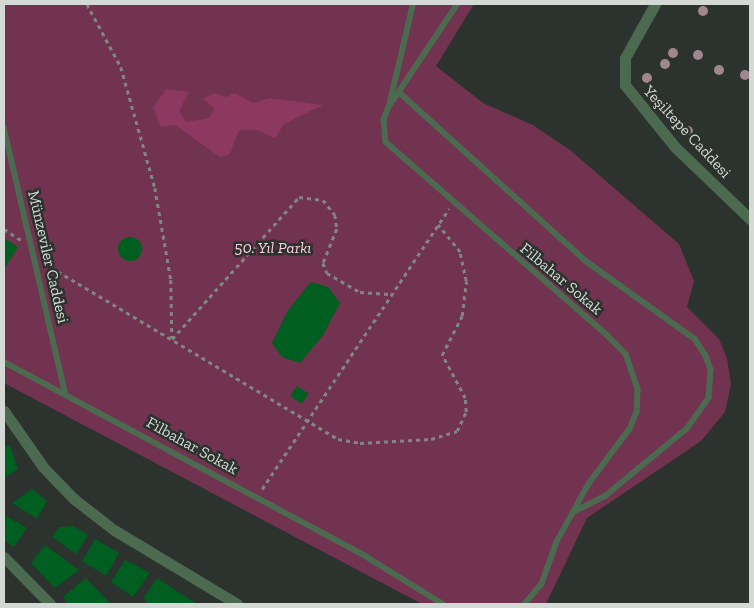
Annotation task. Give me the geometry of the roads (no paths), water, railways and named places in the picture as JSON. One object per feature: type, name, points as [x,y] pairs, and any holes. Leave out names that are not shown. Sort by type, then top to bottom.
[{"type":"street","name":"Yeşiltepe Caddesi","points":[[655,4],[626,58],[625,85],[675,147],[750,219]]},
{"type":"street","points":[[4,411],[42,467],[74,499],[217,600],[237,604]]},
{"type":"street","points":[[4,557],[50,604]]},
{"type":"lane","points":[[389,107],[413,4]]},
{"type":"lane","name":"Filbahar Sokak","points":[[458,4],[389,107],[384,120],[386,142],[453,204],[607,335],[632,366],[639,402],[634,421],[574,512],[542,584],[525,604]]},
{"type":"lane","points":[[399,92],[586,261],[695,338],[706,356],[711,370],[709,398],[687,430],[606,496],[574,512]]},
{"type":"lane","name":"Münzeviler Caddesi","points":[[4,127],[64,392]]},
{"type":"lane","name":"Filbahar Sokak","points":[[4,362],[64,392],[257,497],[443,604]]},
{"type":"park label","name":"50. Yıl Parkı","points":[[273,248]]}]
